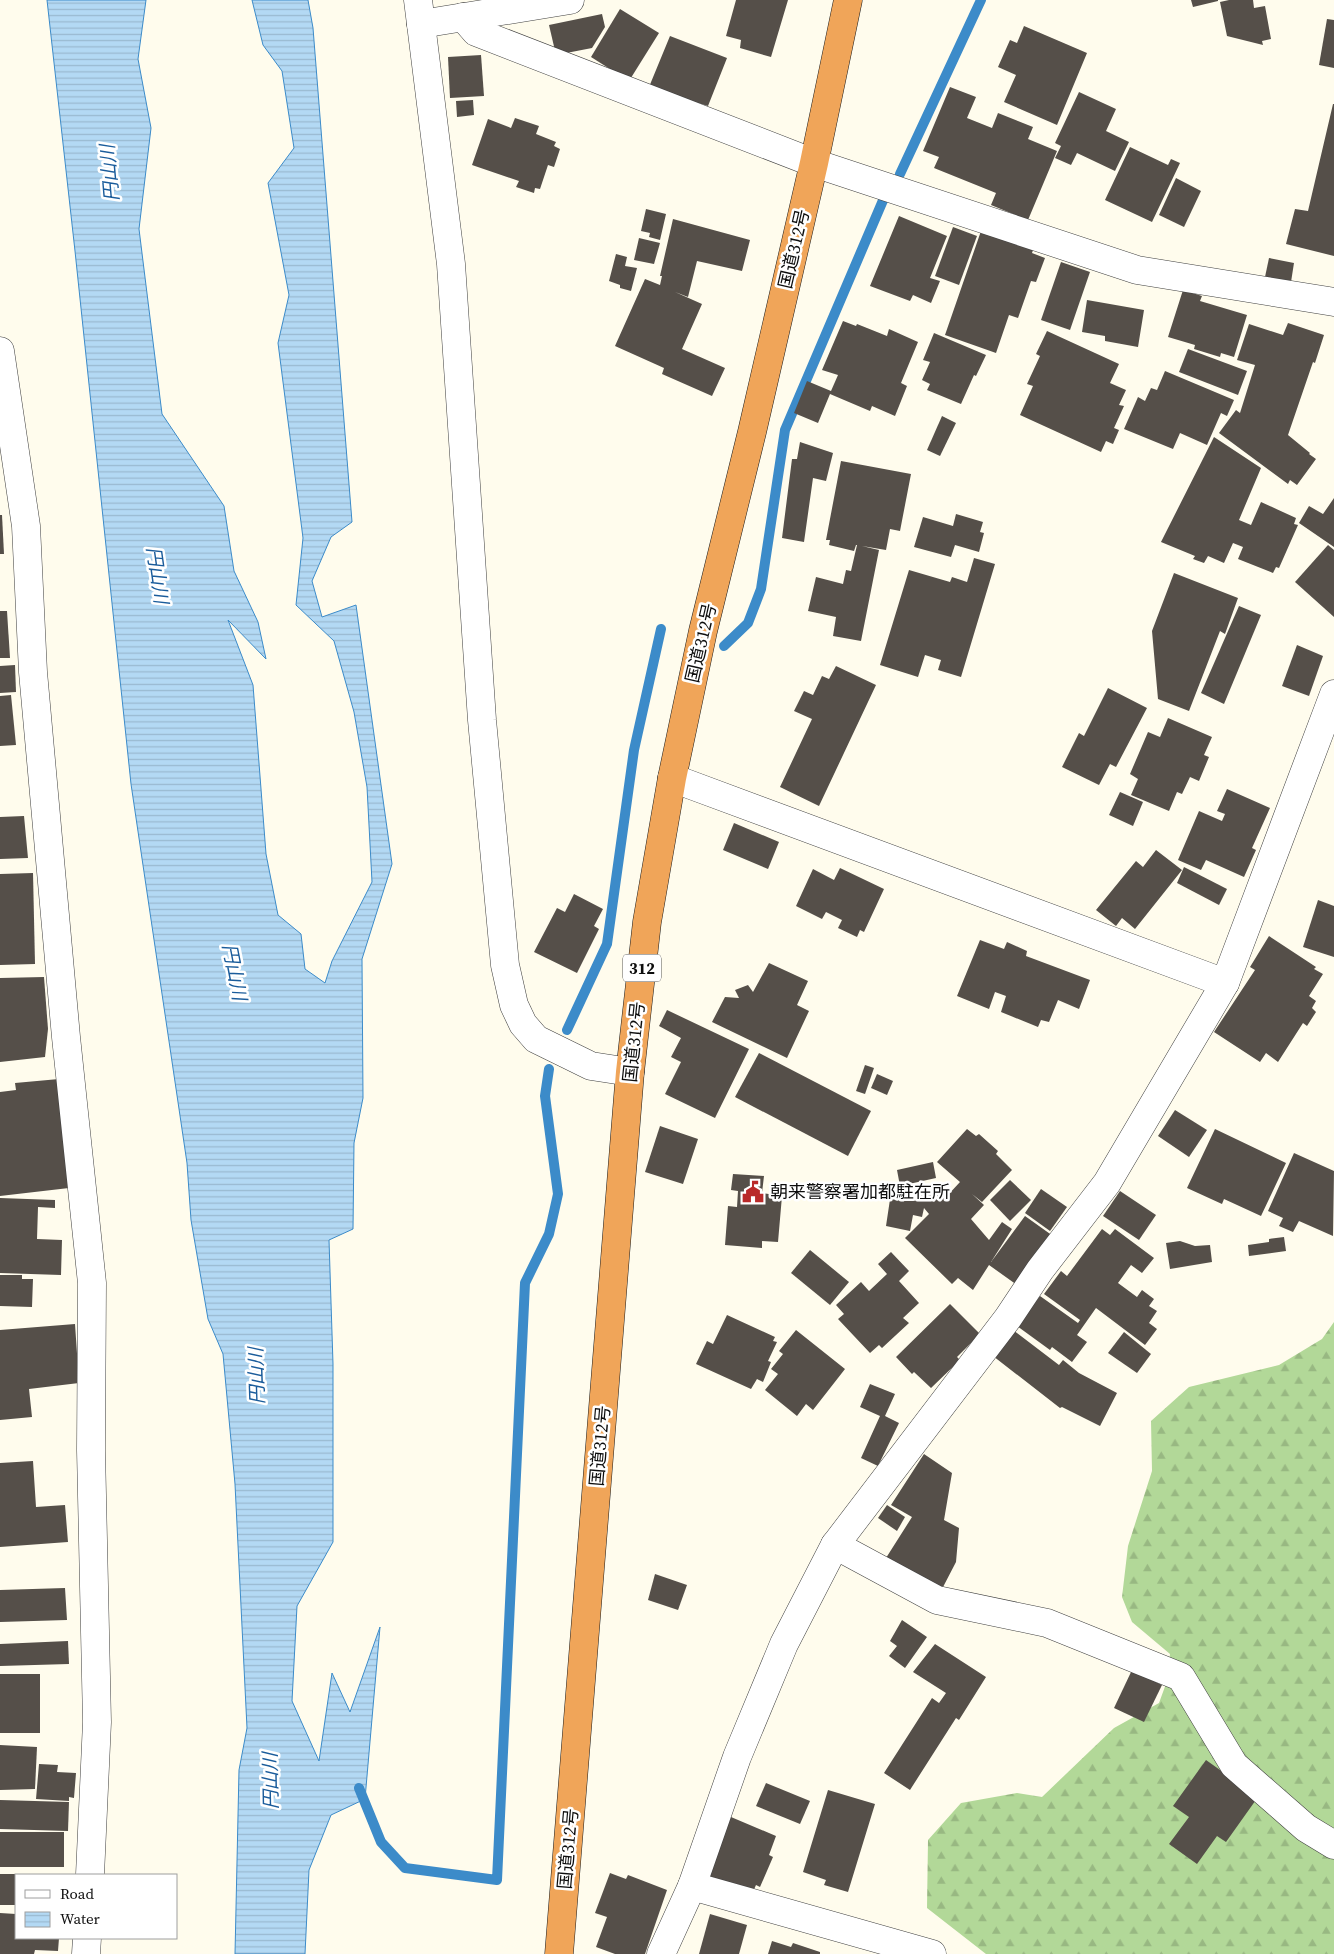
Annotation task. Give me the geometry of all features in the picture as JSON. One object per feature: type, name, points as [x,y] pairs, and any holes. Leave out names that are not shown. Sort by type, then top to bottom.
[{"type":"highway","name":"国道312号","points":[[559,1954],[630,1072],[647,922],[672,778],[703,631],[752,432],[814,163],[848,0]]},
{"type":"street","points":[[570,0],[463,17],[420,12],[451,264],[482,720],[505,965],[514,1005],[522,1024],[536,1039],[591,1066],[630,1072]]},
{"type":"street","points":[[463,17],[476,32],[814,163],[1137,270],[1334,302]]},
{"type":"street","points":[[0,352],[26,526],[33,672],[66,1037],[92,1282],[91,1450],[98,1722],[90,1874]]},
{"type":"street","points":[[661,1954],[692,1886],[737,1757],[784,1644],[835,1545],[1008,1318],[1040,1270],[1107,1184],[1225,983],[1334,694]]},
{"type":"street","points":[[672,778],[1225,983]]},
{"type":"street","points":[[835,1545],[936,1600],[1047,1623],[1181,1677],[1234,1764],[1306,1828],[1334,1845]]},
{"type":"street","points":[[692,1886],[932,1954]]},
{"type":"street","points":[[86,1954],[87,1939]]},
{"type":"green space","points":[[1334,1322],[1334,1954],[986,1954],[927,1908],[928,1840],[961,1803],[1017,1793],[1042,1797],[1114,1728],[1159,1703],[1167,1681],[1170,1654],[1132,1622],[1122,1597],[1128,1546],[1152,1471],[1151,1421],[1189,1387],[1279,1365],[1322,1339]]},
{"type":"water","name":"円山川","points":[[47,0],[146,0],[138,59],[151,128],[139,229],[162,414],[224,506],[234,571],[258,622],[266,659],[228,620],[253,685],[266,854],[278,915],[301,934],[305,969],[325,983],[332,961],[372,882],[367,787],[354,712],[334,641],[296,605],[303,538],[278,343],[289,295],[268,183],[294,148],[282,71],[263,45],[252,0],[308,0],[313,28],[352,522],[331,537],[312,581],[322,617],[356,605],[392,864],[362,959],[363,1098],[354,1143],[353,1229],[329,1240],[333,1364],[333,1542],[297,1606],[292,1701],[319,1761],[332,1673],[350,1712],[380,1627],[365,1799],[331,1815],[309,1870],[305,1954],[235,1954],[239,1770],[247,1728],[235,1484],[223,1354],[208,1319],[191,1220],[187,1163],[131,784]]},
{"type":"building","points":[[736,0],[788,0],[771,57],[740,48],[741,40],[726,36]]},
{"type":"building","points":[[1191,0],[1218,0],[1218,1],[1193,7]]},
{"type":"building","points":[[1253,0],[1254,8],[1265,6],[1271,39],[1262,41],[1263,45],[1227,36],[1220,2]]},
{"type":"building","points":[[620,9],[659,33],[629,81],[591,57]]},
{"type":"building","points":[[602,14],[605,27],[592,48],[556,55],[549,25]]},
{"type":"building","points":[[1327,19],[1334,20],[1334,68],[1319,65]]},
{"type":"building","points":[[1024,26],[1087,53],[1057,125],[1004,102],[1016,75],[998,67],[1010,40],[1017,43]]},
{"type":"building","points":[[670,36],[727,58],[708,106],[698,103],[697,106],[649,87]]},
{"type":"building","points":[[481,55],[484,96],[450,98],[448,57]]},
{"type":"building","points":[[950,87],[976,97],[967,118],[992,128],[998,113],[1033,127],[1028,139],[1057,151],[1028,220],[991,205],[996,193],[934,168],[939,157],[923,151]]},
{"type":"building","points":[[1079,92],[1116,109],[1106,131],[1129,142],[1115,171],[1077,153],[1071,165],[1055,158],[1061,146],[1055,143]]},
{"type":"building","points":[[473,100],[474,115],[457,117],[456,101]]},
{"type":"building","points":[[1333,104],[1334,256],[1286,244],[1295,209],[1308,211]]},
{"type":"building","points":[[515,118],[539,126],[536,134],[556,142],[554,146],[560,149],[554,167],[548,165],[540,189],[535,188],[534,193],[516,187],[519,181],[472,165],[488,119],[511,128]]},
{"type":"building","points":[[1130,147],[1168,165],[1171,159],[1180,163],[1152,222],[1105,200]]},
{"type":"building","points":[[1176,178],[1201,191],[1184,227],[1159,215]]},
{"type":"building","points":[[646,209],[666,214],[660,240],[649,237],[650,233],[641,231]]},
{"type":"building","points":[[899,216],[947,236],[930,278],[940,281],[931,303],[913,295],[910,301],[870,286]]},
{"type":"building","points":[[673,219],[750,240],[742,271],[697,261],[688,297],[675,292],[702,304],[682,349],[725,368],[712,396],[662,374],[664,368],[615,346],[645,279],[660,285],[662,276],[660,276]]},
{"type":"building","points":[[953,227],[977,236],[959,285],[935,276]]},
{"type":"building","points":[[981,231],[1033,250],[1032,253],[1045,258],[1036,282],[1031,281],[1018,318],[1009,315],[996,353],[945,335]]},
{"type":"building","points":[[639,238],[660,243],[654,264],[634,260]]},
{"type":"building","points":[[616,254],[627,257],[625,266],[637,268],[631,291],[620,288],[620,285],[609,281]]},
{"type":"building","points":[[1269,258],[1294,263],[1291,282],[1265,277]]},
{"type":"building","points":[[1061,262],[1090,272],[1070,330],[1041,320]]},
{"type":"building","points":[[1183,290],[1202,296],[1200,301],[1247,315],[1234,357],[1221,353],[1220,357],[1194,349],[1195,345],[1168,337]]},
{"type":"building","points":[[1087,300],[1144,310],[1138,347],[1105,341],[1105,336],[1082,332]]},
{"type":"building","points":[[843,321],[856,326],[857,324],[887,336],[889,329],[918,342],[901,383],[907,386],[895,416],[872,406],[870,411],[830,394],[818,423],[794,413],[807,381],[831,391],[838,375],[822,370]]},
{"type":"building","points":[[1288,323],[1324,335],[1288,435],[1316,459],[1297,485],[1290,480],[1288,484],[1219,433],[1236,410],[1240,413],[1255,365],[1237,360],[1249,324],[1283,335]]},
{"type":"building","points":[[1047,331],[1119,364],[1110,383],[1126,390],[1119,405],[1124,406],[1114,428],[1119,430],[1113,444],[1106,441],[1101,452],[1020,415],[1033,386],[1027,384],[1040,356],[1036,354]]},
{"type":"building","points":[[934,333],[986,355],[976,376],[974,375],[961,404],[927,390],[930,384],[922,380],[930,362],[923,360]]},
{"type":"building","points":[[1188,349],[1247,371],[1238,395],[1179,372]]},
{"type":"building","points":[[1165,371],[1234,400],[1227,416],[1221,413],[1207,445],[1180,433],[1173,449],[1124,429],[1138,397],[1145,401],[1151,388],[1157,390]]},
{"type":"building","points":[[942,416],[956,423],[940,456],[927,450]]},
{"type":"building","points":[[1214,437],[1261,468],[1239,520],[1251,525],[1261,502],[1296,518],[1294,524],[1298,525],[1279,568],[1276,567],[1273,573],[1238,559],[1243,547],[1233,543],[1224,563],[1208,556],[1204,563],[1193,559],[1195,556],[1161,542]]},
{"type":"building","points":[[800,442],[833,453],[826,481],[813,478],[804,542],[782,538],[792,459],[797,459]]},
{"type":"building","points":[[841,461],[911,474],[900,531],[890,529],[886,550],[862,546],[879,550],[861,641],[833,636],[836,617],[808,611],[816,577],[843,584],[846,570],[851,571],[857,545],[854,551],[829,545],[830,540],[826,540]]},
{"type":"building","points":[[1334,498],[1334,547],[1299,523],[1309,506],[1323,514]]},
{"type":"building","points":[[956,514],[983,522],[980,532],[984,533],[979,552],[955,545],[951,557],[914,547],[923,517],[953,526]]},
{"type":"building","points":[[0,515],[2,515],[4,554],[0,554]]},
{"type":"building","points":[[1328,545],[1334,550],[1334,617],[1295,582]]},
{"type":"building","points":[[974,558],[995,564],[961,677],[938,670],[941,660],[925,655],[918,677],[880,665],[909,570],[950,582],[952,577],[967,582]]},
{"type":"building","points":[[1174,573],[1238,598],[1225,634],[1220,631],[1189,711],[1158,699],[1152,631]]},
{"type":"building","points":[[1239,606],[1261,615],[1224,704],[1201,693]]},
{"type":"building","points":[[0,611],[7,611],[10,658],[0,658]]},
{"type":"building","points":[[1297,645],[1323,656],[1309,696],[1282,686]]},
{"type":"building","points":[[15,665],[16,692],[0,693],[0,666]]},
{"type":"building","points":[[836,666],[876,685],[819,806],[780,787],[812,719],[794,711],[804,691],[813,695],[822,676],[829,679]]},
{"type":"building","points":[[1108,688],[1147,708],[1116,767],[1110,764],[1099,785],[1062,767],[1079,733],[1084,736]]},
{"type":"building","points":[[11,695],[16,745],[0,746],[0,696]]},
{"type":"building","points":[[1168,718],[1212,737],[1204,755],[1209,757],[1199,781],[1190,777],[1182,794],[1177,792],[1169,811],[1131,795],[1138,779],[1130,774],[1148,732],[1160,737]]},
{"type":"building","points":[[1227,789],[1270,808],[1252,848],[1256,850],[1244,877],[1206,860],[1201,870],[1178,860],[1199,811],[1222,821],[1225,814],[1217,811]]},
{"type":"building","points":[[1120,792],[1143,802],[1133,826],[1109,815]]},
{"type":"building","points":[[24,816],[28,858],[0,859],[0,817]]},
{"type":"building","points":[[734,823],[779,842],[768,869],[723,850]]},
{"type":"building","points":[[1156,850],[1182,870],[1135,929],[1122,918],[1116,926],[1096,910],[1136,861],[1143,867]]},
{"type":"building","points":[[1184,867],[1227,889],[1219,905],[1177,883]]},
{"type":"building","points":[[840,868],[884,889],[864,932],[860,930],[857,937],[838,928],[842,920],[826,912],[822,919],[796,906],[813,869],[834,880]]},
{"type":"building","points":[[33,873],[35,964],[0,965],[0,874]]},
{"type":"building","points":[[574,894],[603,909],[594,926],[599,929],[577,973],[534,952],[557,908],[565,912]]},
{"type":"building","points":[[1318,900],[1334,906],[1334,957],[1303,947]]},
{"type":"building","points":[[1269,936],[1316,967],[1314,969],[1323,974],[1309,996],[1316,1001],[1312,1008],[1316,1012],[1307,1026],[1303,1023],[1278,1062],[1266,1053],[1260,1062],[1214,1032],[1255,970],[1250,967]]},
{"type":"building","points":[[980,940],[1004,949],[1007,942],[1027,951],[1026,956],[1090,980],[1079,1009],[1058,1000],[1049,1022],[1041,1020],[1038,1027],[1001,1012],[1006,996],[995,992],[989,1009],[957,996]]},
{"type":"building","points":[[769,963],[808,981],[797,1005],[809,1011],[787,1058],[712,1022],[725,997],[739,998],[735,990],[748,985],[753,992]]},
{"type":"building","points":[[44,977],[48,1029],[45,1057],[0,1062],[0,978]]},
{"type":"building","points":[[667,1010],[749,1049],[715,1118],[665,1094],[681,1062],[671,1057],[681,1038],[659,1026]]},
{"type":"building","points":[[759,1053],[871,1111],[848,1156],[735,1097]]},
{"type":"building","points":[[865,1065],[874,1068],[865,1094],[856,1091]]},
{"type":"building","points":[[877,1074],[893,1081],[887,1095],[871,1088]]},
{"type":"building","points":[[59,1079],[69,1188],[0,1196],[0,1092],[16,1090],[15,1083]]},
{"type":"building","points":[[1175,1110],[1207,1130],[1189,1157],[1158,1136]]},
{"type":"building","points":[[660,1126],[698,1139],[683,1184],[645,1172]]},
{"type":"building","points":[[967,1129],[976,1136],[979,1134],[998,1151],[996,1154],[1012,1170],[982,1202],[972,1194],[984,1205],[971,1219],[989,1240],[1002,1222],[1012,1229],[991,1262],[1025,1216],[1053,1236],[1017,1285],[989,1265],[973,1290],[958,1278],[952,1284],[905,1238],[929,1214],[924,1208],[922,1217],[913,1215],[910,1231],[886,1226],[892,1186],[924,1192],[933,1183],[947,1196],[960,1182],[937,1162]]},
{"type":"building","points":[[1215,1129],[1286,1163],[1261,1216],[1224,1199],[1222,1204],[1187,1188]]},
{"type":"building","points":[[1294,1153],[1334,1171],[1333,1236],[1299,1221],[1293,1232],[1279,1226],[1283,1218],[1268,1211]]},
{"type":"building","points":[[933,1162],[936,1178],[900,1186],[897,1170]]},
{"type":"building","points":[[733,1174],[764,1176],[762,1193],[782,1196],[778,1242],[762,1241],[762,1248],[725,1245],[728,1206],[737,1207],[738,1191],[731,1190]]},
{"type":"building","points":[[1010,1180],[1031,1200],[1010,1221],[990,1200]]},
{"type":"building","points":[[1041,1189],[1067,1207],[1050,1231],[1025,1213]]},
{"type":"building","points":[[1120,1191],[1156,1215],[1139,1240],[1103,1216]]},
{"type":"building","points":[[0,1198],[55,1200],[55,1208],[38,1207],[37,1239],[62,1240],[61,1275],[0,1273]]},
{"type":"building","points":[[1102,1229],[1110,1235],[1115,1229],[1154,1258],[1142,1273],[1131,1265],[1118,1283],[1137,1297],[1142,1290],[1154,1299],[1149,1306],[1157,1311],[1149,1323],[1157,1329],[1145,1345],[1096,1308],[1077,1335],[1087,1342],[1072,1362],[1052,1347],[1050,1350],[1017,1326],[1040,1296],[1078,1323],[1080,1320],[1044,1294],[1061,1271],[1067,1276]]},
{"type":"building","points":[[1284,1237],[1286,1251],[1249,1256],[1248,1245],[1269,1242],[1269,1239]]},
{"type":"building","points":[[1180,1241],[1195,1246],[1210,1245],[1212,1262],[1170,1269],[1166,1243]]},
{"type":"building","points":[[810,1250],[849,1282],[830,1305],[791,1273]]},
{"type":"building","points":[[891,1252],[909,1271],[899,1281],[919,1303],[903,1318],[909,1323],[882,1348],[879,1345],[870,1353],[838,1319],[844,1314],[836,1305],[861,1282],[869,1291],[887,1274],[878,1264]]},
{"type":"building","points":[[0,1275],[22,1275],[22,1279],[33,1279],[32,1307],[0,1306]]},
{"type":"building","points":[[950,1304],[980,1334],[957,1357],[960,1360],[931,1388],[914,1372],[912,1374],[896,1357]]},
{"type":"building","points":[[727,1315],[775,1337],[773,1341],[777,1342],[768,1361],[771,1362],[763,1382],[757,1379],[751,1389],[696,1364],[707,1341],[713,1344]]},
{"type":"building","points":[[75,1324],[79,1383],[29,1389],[32,1417],[0,1420],[0,1330]]},
{"type":"building","points":[[796,1330],[845,1369],[813,1410],[806,1404],[797,1416],[765,1390],[778,1374],[771,1369],[783,1354],[779,1351]]},
{"type":"building","points":[[1013,1330],[1059,1365],[1063,1360],[1079,1373],[1117,1393],[1100,1426],[1062,1407],[1060,1408],[993,1356]]},
{"type":"building","points":[[1124,1332],[1151,1354],[1137,1373],[1108,1353]]},
{"type":"building","points":[[870,1384],[895,1394],[885,1416],[899,1423],[878,1466],[861,1458],[880,1416],[860,1407]]},
{"type":"building","points":[[924,1454],[952,1473],[944,1520],[959,1528],[956,1562],[942,1589],[886,1558],[912,1517],[891,1505]]},
{"type":"building","points":[[33,1461],[36,1507],[65,1505],[68,1542],[0,1547],[0,1463]]},
{"type":"building","points":[[887,1505],[905,1517],[897,1531],[878,1518]]},
{"type":"building","points":[[655,1574],[687,1585],[678,1610],[648,1600]]},
{"type":"building","points":[[65,1588],[67,1620],[0,1622],[0,1590]]},
{"type":"building","points":[[902,1620],[927,1637],[905,1668],[889,1656],[897,1646],[890,1641]]},
{"type":"building","points":[[68,1641],[69,1664],[0,1666],[0,1644]]},
{"type":"building","points":[[935,1644],[986,1677],[959,1720],[956,1718],[910,1790],[884,1773],[932,1698],[939,1703],[946,1693],[913,1672]]},
{"type":"building","points":[[1132,1670],[1162,1685],[1144,1722],[1114,1708]]},
{"type":"building","points":[[0,1674],[40,1674],[40,1733],[0,1733]]},
{"type":"building","points":[[0,1745],[37,1747],[35,1789],[0,1790]]},
{"type":"building","points":[[1206,1760],[1258,1797],[1226,1842],[1217,1836],[1197,1864],[1169,1844],[1189,1817],[1173,1806]]},
{"type":"building","points":[[39,1764],[58,1765],[57,1772],[76,1773],[74,1798],[69,1797],[69,1801],[36,1799]]},
{"type":"building","points":[[766,1783],[810,1801],[800,1824],[756,1806]]},
{"type":"building","points":[[828,1790],[875,1804],[848,1892],[824,1885],[826,1880],[803,1872]]},
{"type":"building","points":[[0,1800],[69,1802],[68,1831],[0,1829]]},
{"type":"building","points":[[731,1817],[776,1836],[769,1855],[773,1857],[760,1887],[756,1885],[751,1896],[706,1878]]},
{"type":"building","points":[[0,1832],[64,1832],[64,1867],[0,1867]]},
{"type":"building","points":[[610,1873],[626,1879],[628,1875],[667,1890],[645,1954],[615,1954],[596,1947],[607,1917],[595,1913]]},
{"type":"building","points":[[0,1874],[15,1874],[15,1905],[0,1905]]},
{"type":"building","points":[[0,1913],[15,1914],[15,1939],[59,1939],[58,1951],[35,1950],[34,1954],[0,1954]]},
{"type":"building","points":[[710,1914],[747,1925],[739,1954],[699,1954]]},
{"type":"building","points":[[772,1941],[791,1947],[793,1943],[820,1952],[820,1954],[768,1954]]},
{"type":"waterway","points":[[900,174],[981,0]]},
{"type":"waterway","points":[[724,646],[748,623],[761,589],[785,430],[884,198]]},
{"type":"waterway","points":[[567,1030],[607,944],[634,750],[661,629]]},
{"type":"waterway","points":[[359,1788],[381,1842],[405,1868],[497,1880],[525,1283],[549,1234],[558,1194],[545,1096],[549,1069]]},
{"type":"place","name":"朝来警察署加都駐在所","points":[[753,1192]]}]
